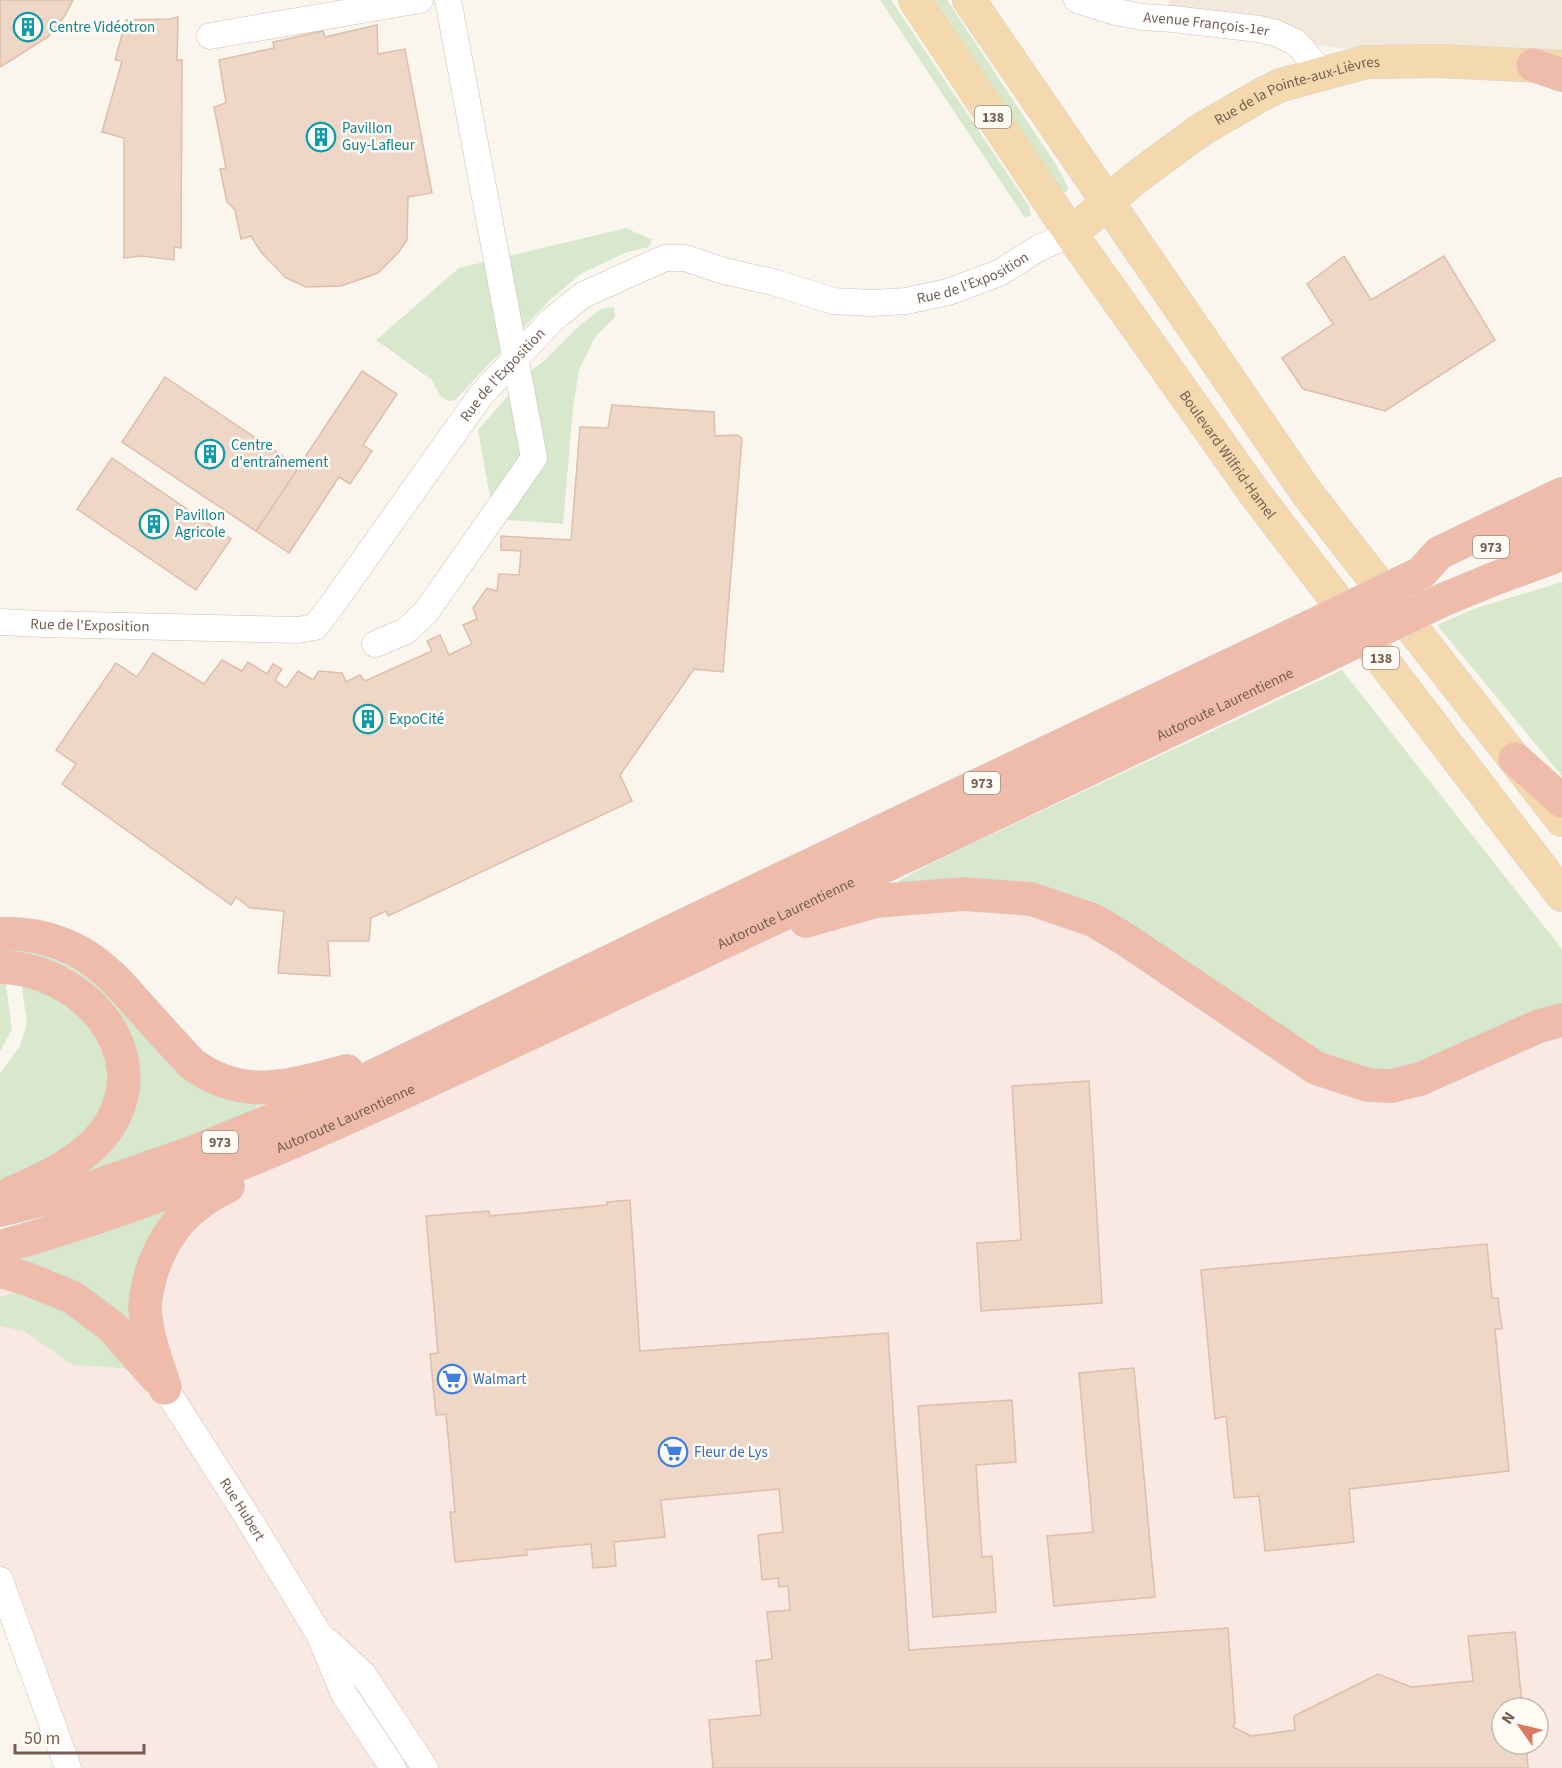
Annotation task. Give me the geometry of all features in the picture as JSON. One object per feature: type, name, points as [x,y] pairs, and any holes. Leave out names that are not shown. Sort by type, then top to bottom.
[{"type":"highway","points":[[1421,573],[1439,553],[1562,494]]},
{"type":"highway","name":"Autoroute Laurentienne","points":[[0,1210],[96,1186],[196,1151],[341,1092],[682,926],[1421,573],[1562,522]]},
{"type":"highway","name":"Autoroute Laurentienne","points":[[0,1247],[195,1183],[356,1115],[715,947],[1445,599],[1562,554]]},
{"type":"highway","points":[[1515,759],[1562,801]]},
{"type":"highway","points":[[715,947],[876,901],[963,894],[1031,899],[1093,920],[1125,939],[1316,1068],[1368,1085],[1392,1086],[1420,1079],[1539,1026],[1562,1020]]},
{"type":"highway","points":[[0,934],[17,933],[46,938],[89,957],[110,974],[192,1064],[206,1075],[223,1082],[266,1088],[294,1085],[430,1049]]},
{"type":"highway","points":[[0,967],[25,969],[45,974],[82,996],[114,1035],[122,1057],[124,1079],[120,1100],[109,1126],[94,1144],[79,1157],[39,1181],[0,1198]]},
{"type":"highway","points":[[165,1388],[148,1333],[145,1308],[156,1258],[168,1235],[195,1205],[260,1170],[286,1145]]},
{"type":"highway","points":[[0,1271],[25,1278],[72,1297],[111,1326],[165,1388]]},
{"type":"main road","name":"Boulevard Wilfrid-Hamel","points":[[915,0],[1071,234],[1256,495],[1562,895]]},
{"type":"main road","points":[[969,0],[1307,493],[1562,820]]},
{"type":"main road","name":"Rue de la Pointe-aux-Lièvres","points":[[1071,234],[1134,179],[1202,129],[1261,94],[1281,85],[1366,62],[1440,61],[1552,69]]},
{"type":"street","points":[[210,36],[420,0]]},
{"type":"street","points":[[375,644],[406,632],[426,612],[534,458],[448,0]]},
{"type":"street","name":"Avenue François-1er","points":[[1077,0],[1116,12],[1143,17],[1259,29],[1276,33],[1295,42],[1321,73]]},
{"type":"street","name":"Rue de l'Exposition","points":[[0,621],[287,630],[315,627],[481,395],[516,356],[552,320],[583,295],[665,258],[685,258],[833,301],[872,303],[906,301],[948,292],[999,273],[1039,248],[1071,234]]},
{"type":"street","name":"Rue Hubert","points":[[165,1388],[319,1634],[344,1694],[393,1768]]},
{"type":"street","points":[[0,1580],[68,1768]]},
{"type":"street","name":"Rue Hubert","points":[[319,1634],[363,1674],[425,1768]]},
{"type":"shaded area","points":[[1168,0],[1562,0],[1562,67],[1440,61],[1295,42],[1173,19]]},
{"type":"shaded area","points":[[963,894],[1562,1020],[1562,1768],[68,1768],[0,1580],[0,1271],[148,1287],[222,1189],[715,947],[876,901]]},
{"type":"green space","points":[[880,0],[891,0],[1029,206],[1031,216],[1024,217]]},
{"type":"green space","points":[[936,0],[947,0],[1057,166],[1068,187],[1067,191],[1062,191]]},
{"type":"green space","points":[[626,228],[652,240],[649,247],[627,252],[582,273],[551,299],[455,400],[449,401],[441,397],[432,380],[376,340],[459,268]]},
{"type":"green space","points":[[614,307],[615,317],[595,337],[579,370],[573,408],[563,524],[508,520],[492,508],[478,430],[526,375],[546,359],[580,325],[601,309]]},
{"type":"green space","points":[[1562,582],[1562,776],[1437,625],[1476,608]]},
{"type":"green space","points":[[1342,670],[1562,949],[1562,1014],[1387,1075],[1335,1065],[1126,930],[895,883],[925,866]]},
{"type":"green space","points":[[17,949],[31,950],[66,962],[264,1104],[220,1125],[39,1191],[81,1167],[128,1047],[17,957]]},
{"type":"green space","points":[[5,978],[12,1029],[0,1052],[0,979]]},
{"type":"green space","points":[[21,981],[69,1001],[100,1040],[107,1067],[106,1091],[100,1112],[73,1148],[0,1189],[0,1073],[20,1046],[27,1023]]},
{"type":"green space","points":[[192,1197],[138,1330],[11,1259]]},
{"type":"green space","points":[[27,1290],[95,1322],[136,1369],[73,1365],[24,1331],[0,1326],[0,1297]]},
{"type":"building","name":"Centre Vidéotron","points":[[0,0],[73,0],[64,17],[48,37],[0,67]]},
{"type":"building","points":[[178,17],[177,60],[182,60],[181,248],[174,247],[174,260],[142,256],[124,258],[124,138],[102,132],[122,61],[115,60],[126,20]]},
{"type":"building","name":"Pavillon Guy-Lafleur","points":[[377,25],[378,54],[405,49],[432,193],[408,197],[407,240],[398,253],[378,273],[341,286],[306,287],[286,278],[261,252],[251,236],[241,239],[235,210],[227,202],[220,169],[226,168],[214,107],[226,103],[219,60],[274,48],[273,42],[323,31],[325,37]]},
{"type":"building","points":[[1344,256],[1371,300],[1444,256],[1495,340],[1385,411],[1303,389],[1282,358],[1333,324],[1307,284]]},
{"type":"building","points":[[362,371],[397,394],[363,445],[372,451],[350,484],[339,477],[289,553],[256,531]]},
{"type":"building","name":"Centre d'entraînement","points":[[165,377],[299,467],[256,531],[122,442]]},
{"type":"building","name":"ExpoCité","points":[[612,405],[714,412],[715,436],[738,435],[742,438],[723,672],[694,669],[620,775],[632,801],[388,916],[386,911],[371,918],[369,941],[328,941],[330,976],[278,973],[284,911],[250,908],[236,897],[231,905],[62,784],[76,764],[56,750],[116,663],[137,677],[153,653],[204,684],[222,660],[242,671],[248,662],[267,674],[273,664],[282,669],[275,680],[286,688],[298,671],[313,680],[319,671],[342,673],[346,682],[360,675],[365,681],[432,651],[427,641],[440,635],[449,655],[472,644],[463,625],[477,619],[473,608],[487,588],[497,591],[499,574],[519,575],[521,551],[501,550],[501,536],[571,540],[580,427],[608,428]]},
{"type":"building","name":"Pavillon Agricole","points":[[112,458],[231,539],[196,590],[77,509]]},
{"type":"building","points":[[1089,1081],[1102,1303],[981,1311],[977,1243],[1021,1240],[1012,1086]]},
{"type":"building","name":"Fleur de Lys","points":[[630,1200],[640,1351],[888,1333],[909,1650],[1228,1628],[1235,1723],[1233,1727],[1251,1736],[1295,1730],[1294,1716],[1378,1674],[1411,1687],[1473,1681],[1468,1636],[1515,1632],[1521,1696],[1490,1696],[1490,1756],[1527,1756],[1528,1768],[713,1768],[709,1720],[761,1715],[756,1661],[772,1659],[767,1612],[790,1610],[788,1586],[779,1587],[778,1578],[762,1580],[758,1535],[783,1532],[779,1489],[661,1500],[665,1537],[614,1542],[616,1566],[593,1568],[591,1544],[526,1550],[527,1555],[455,1562],[450,1512],[455,1512],[446,1414],[436,1415],[430,1354],[438,1353],[426,1216],[489,1211],[490,1216],[607,1205],[607,1202]]},
{"type":"building","points":[[1487,1244],[1492,1298],[1498,1298],[1502,1329],[1495,1329],[1509,1471],[1349,1489],[1354,1542],[1265,1551],[1259,1496],[1234,1498],[1226,1416],[1215,1419],[1201,1270]]},
{"type":"building","points":[[1134,1368],[1155,1597],[1054,1606],[1047,1536],[1093,1532],[1079,1373]]},
{"type":"building","points":[[1012,1400],[1016,1462],[976,1465],[982,1557],[992,1556],[996,1612],[933,1617],[918,1406]]},
{"type":"place","name":"Centre Vidéotron","points":[[28,27]]},
{"type":"place","name":"Pavillon Guy-Lafleur","points":[[321,137]]},
{"type":"place","name":"Centre d'entraînement","points":[[210,454]]},
{"type":"place","name":"Pavillon Agricole","points":[[154,524]]},
{"type":"place","name":"ExpoCité","points":[[368,719]]},
{"type":"place","name":"Walmart","points":[[452,1379]]},
{"type":"place","name":"Fleur de Lys","points":[[673,1452]]}]
